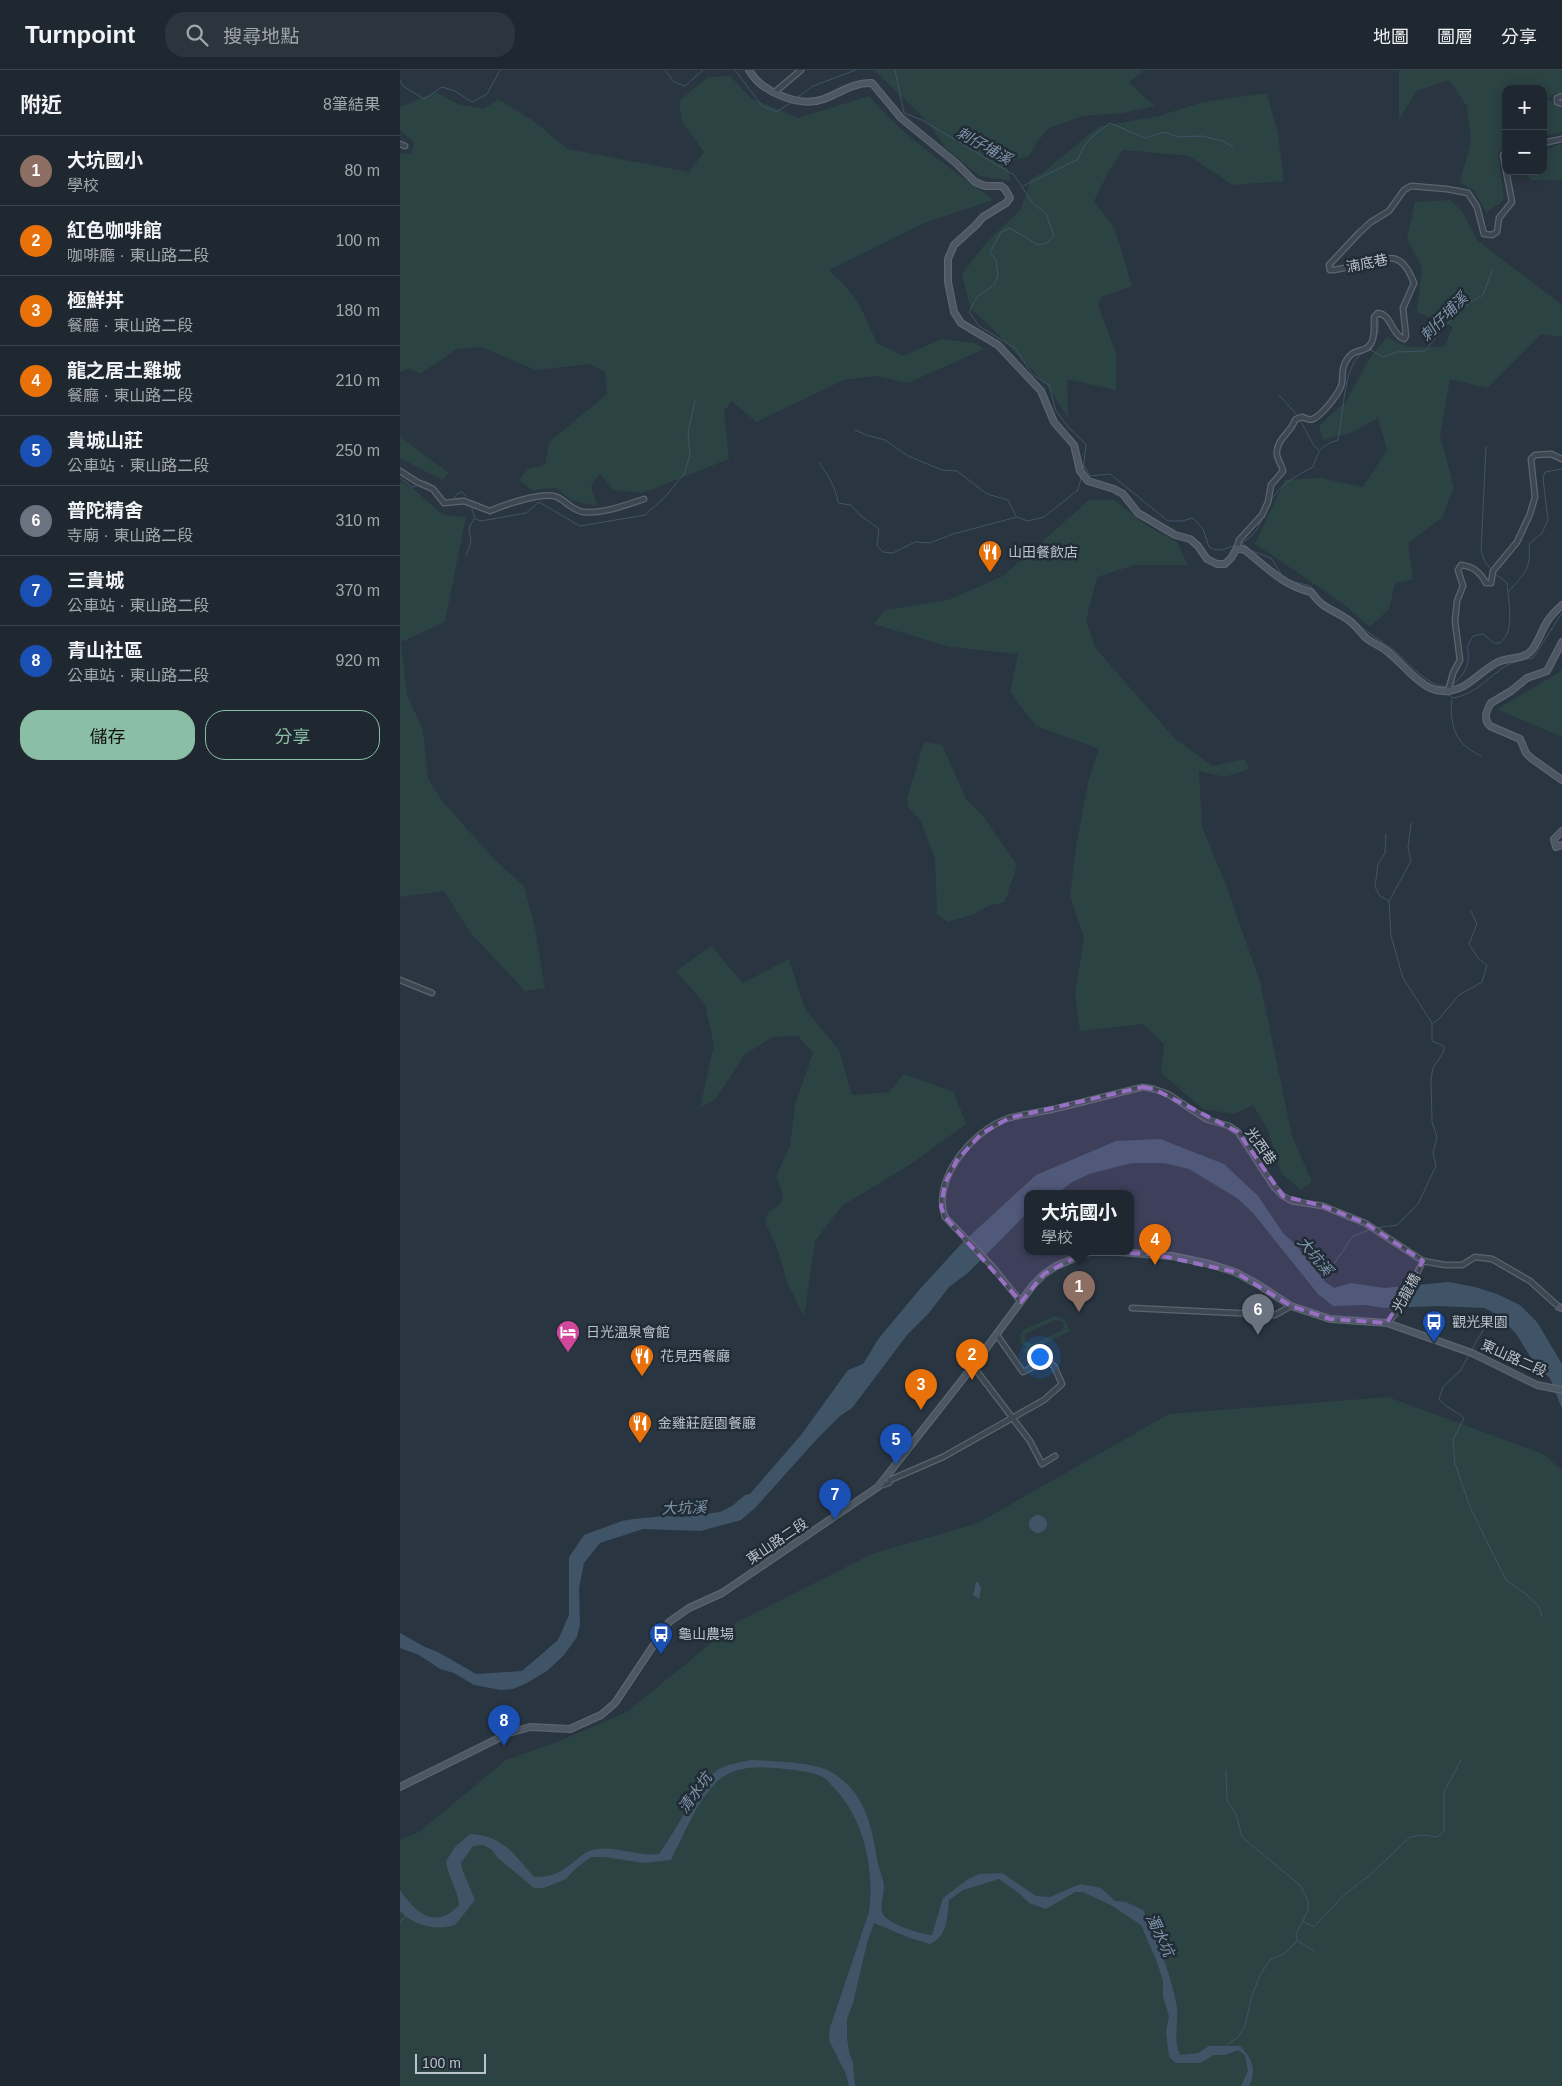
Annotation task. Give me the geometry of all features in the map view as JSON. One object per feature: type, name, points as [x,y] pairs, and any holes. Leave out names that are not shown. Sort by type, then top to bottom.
[{"type":"street","points":[[749,70],[761,84],[775,92],[797,100],[823,100],[862,82],[872,83],[901,118],[956,163],[975,182],[985,186],[1001,186],[1005,189],[1010,198],[1006,203],[982,217],[954,245],[948,258],[948,282],[954,312],[961,323],[998,345],[1042,390],[1054,422],[1074,445],[1080,471],[1088,481],[1114,489],[1123,494],[1138,513],[1175,535],[1190,539],[1198,546],[1207,559],[1217,564],[1225,564],[1238,548],[1245,550],[1282,580],[1297,589],[1311,592],[1319,603],[1345,617],[1366,638],[1388,652],[1418,681],[1440,692],[1448,692],[1464,686],[1500,662],[1519,658],[1529,653],[1535,646],[1547,621],[1562,605]]},
{"type":"street","points":[[775,92],[801,70]]},
{"type":"street","points":[[1562,96],[1557,98],[1557,102],[1562,104]]},
{"type":"street","points":[[1547,142],[1562,139]]},
{"type":"street","name":"湳底巷","points":[[1238,548],[1239,540],[1262,515],[1268,502],[1271,485],[1283,471],[1277,455],[1280,441],[1292,429],[1296,420],[1302,417],[1309,420],[1314,419],[1331,402],[1342,384],[1341,373],[1346,362],[1352,353],[1368,346],[1374,336],[1374,317],[1378,313],[1383,314],[1399,337],[1404,339],[1406,336],[1403,308],[1414,282],[1404,263],[1392,257],[1333,270],[1330,270],[1329,265],[1371,222],[1389,211],[1404,190],[1411,186],[1468,193],[1477,207],[1484,234],[1492,235],[1497,232],[1499,218],[1512,202],[1507,175]]},
{"type":"street","points":[[1448,692],[1453,673],[1460,660],[1455,621],[1457,601],[1463,586],[1458,570],[1461,565],[1466,566],[1478,571],[1486,583],[1492,583],[1493,571],[1517,542],[1530,514],[1534,497],[1532,459],[1535,455],[1551,454],[1562,459]]},
{"type":"street","points":[[400,471],[416,482],[432,489],[444,503],[464,501],[490,511],[505,504],[542,496],[557,497],[582,512],[606,510],[644,499]]},
{"type":"street","points":[[1562,642],[1547,672],[1527,678],[1512,691],[1491,703],[1486,717],[1486,722],[1490,726],[1520,739],[1526,753],[1531,758],[1562,780]]},
{"type":"street","points":[[1562,831],[1554,839],[1556,847],[1562,845]]},
{"type":"street","points":[[400,980],[432,993]]},
{"type":"street","name":"光西巷","points":[[1021,1302],[992,1266],[945,1217],[941,1207],[943,1190],[949,1174],[957,1160],[981,1134],[1009,1118],[1143,1087],[1168,1094],[1206,1119],[1229,1126],[1238,1132],[1274,1187],[1283,1196],[1292,1201],[1323,1206],[1366,1223],[1424,1261],[1445,1265],[1462,1265],[1475,1257],[1492,1258],[1530,1282],[1561,1308]]},
{"type":"street","name":"東山路二段","points":[[1134,1253],[1172,1256],[1210,1264],[1243,1276],[1291,1306],[1330,1319],[1387,1324],[1472,1353],[1537,1385],[1562,1390]]},
{"type":"street","name":"東山路二段","points":[[400,1787],[509,1733],[530,1727],[570,1728],[601,1715],[614,1702],[669,1622],[689,1608],[722,1593],[878,1486],[1044,1274],[1056,1266],[1082,1255]]},
{"type":"street","name":"光龍橋","points":[[1387,1324],[1399,1310],[1424,1261]]},
{"type":"street","points":[[1132,1308],[1275,1315],[1291,1306]]},
{"type":"street","points":[[878,1486],[889,1483],[890,1480],[943,1457],[1044,1400],[1062,1384],[1054,1366],[1046,1360],[1023,1372],[997,1334]]},
{"type":"street","points":[[973,1366],[1030,1441],[1042,1464],[1055,1456]]},
{"type":"highlighted area","points":[[1143,1087],[1154,1089],[1238,1132],[1283,1196],[1323,1206],[1365,1223],[1423,1261],[1387,1323],[1330,1319],[1291,1306],[1235,1272],[1153,1254],[1089,1252],[1044,1274],[1021,1302],[945,1217],[941,1207],[945,1183],[957,1160],[981,1134],[1009,1118]]},
{"type":"green space","points":[[874,70],[1144,70],[1129,82],[1156,106],[1122,113],[1083,116],[1049,128],[1037,142],[1029,156],[1006,162],[1011,181],[979,176],[946,148],[924,118]]},
{"type":"green space","points":[[1399,70],[1562,70],[1562,93],[1557,93],[1547,99],[1547,85],[1502,85],[1502,148],[1498,152],[1504,200],[1486,213],[1475,191],[1460,182],[1471,142],[1467,106],[1449,80],[1416,91],[1399,120]]},
{"type":"green space","points":[[730,76],[751,98],[798,118],[869,96],[913,139],[994,200],[924,223],[829,270],[856,300],[877,343],[903,356],[942,339],[974,343],[984,349],[908,383],[875,376],[844,380],[756,422],[732,401],[724,411],[729,459],[643,493],[614,490],[600,474],[591,486],[597,506],[571,500],[556,488],[532,490],[519,480],[528,469],[545,465],[549,442],[607,394],[605,372],[590,364],[536,370],[481,347],[457,349],[420,374],[410,368],[400,372],[400,153],[411,155],[414,142],[400,130],[400,107],[436,92],[458,104],[484,109],[498,99],[532,120],[568,149],[689,172],[704,152],[682,122],[679,101],[708,77]]},
{"type":"green space","points":[[1267,93],[1278,134],[1284,181],[1233,185],[1189,156],[1123,150],[1109,171],[1094,201],[1115,229],[1132,286],[1102,297],[1098,305],[1116,353],[1116,390],[1067,379],[1068,418],[1048,387],[990,326],[970,308],[962,274],[985,244],[1021,209],[1031,179],[1045,171],[1098,127],[1159,116],[1203,102]]},
{"type":"green space","points":[[1547,99],[1562,109],[1562,132],[1547,135]]},
{"type":"green space","points":[[1562,144],[1562,180],[1532,180],[1525,175],[1547,175],[1547,149]]},
{"type":"green space","points":[[1450,200],[1462,211],[1477,240],[1562,305],[1562,337],[1541,334],[1487,388],[1450,379],[1440,435],[1454,487],[1442,518],[1408,543],[1413,579],[1395,584],[1389,609],[1370,627],[1341,602],[1255,544],[1285,480],[1321,478],[1363,487],[1387,450],[1378,418],[1353,432],[1323,440],[1319,426],[1347,400],[1369,359],[1387,337],[1407,347],[1444,347],[1453,327],[1417,312],[1422,268],[1407,239],[1415,202]]},
{"type":"green space","points":[[400,435],[449,473],[442,480],[400,458]]},
{"type":"green space","points":[[400,482],[410,486],[443,515],[466,517],[445,622],[401,642],[407,695],[423,730],[428,779],[443,802],[495,860],[524,886],[535,928],[545,988],[525,991],[470,932],[444,891],[400,897]]},
{"type":"green space","points":[[1089,500],[1114,500],[1148,526],[1177,542],[1188,565],[1134,565],[1097,577],[1086,620],[1096,649],[1175,739],[1213,766],[1245,759],[1249,769],[1225,777],[1199,771],[1202,827],[1225,882],[1260,982],[1292,1136],[1312,1182],[1301,1190],[1281,1173],[1268,1130],[1253,1105],[1234,1114],[1203,1109],[1161,1073],[1164,1044],[1143,1024],[1080,1031],[1075,994],[1084,937],[1070,896],[1076,847],[1089,778],[1099,749],[1036,726],[1010,692],[1018,654],[950,647],[874,624],[885,610],[948,600],[1003,576]]},
{"type":"green space","points":[[1562,668],[1562,737],[1497,709],[1560,672]]},
{"type":"green space","points":[[924,742],[942,745],[966,799],[983,816],[1017,865],[1005,902],[988,906],[975,914],[948,922],[937,914],[935,859],[920,820],[908,807],[907,798]]},
{"type":"green space","points":[[711,946],[743,983],[789,959],[805,1009],[839,1050],[852,1095],[889,1092],[904,1074],[954,1092],[966,1124],[914,1162],[842,1206],[815,1241],[804,1317],[786,1280],[779,1253],[765,1222],[768,1212],[780,1204],[783,1194],[776,1176],[790,1146],[795,1105],[813,1053],[798,1036],[773,1037],[744,1055],[716,1099],[700,1108],[714,1045],[705,1004],[676,971]]},
{"type":"green space","points":[[1055,1316],[1064,1319],[1068,1325],[1067,1329],[1070,1328],[1071,1331],[1024,1353],[1023,1350],[1027,1347],[1021,1343],[1020,1335],[1023,1330]],"holes":[[[1055,1320],[1063,1322],[1062,1330],[1033,1344],[1026,1342],[1024,1336],[1027,1333]]]},
{"type":"green space","points":[[1388,1397],[1543,1454],[1562,1470],[1562,2086],[400,2086],[400,1840],[419,1832],[506,1760],[557,1742],[627,1712],[737,1622],[872,1554],[978,1523],[1169,1414]]},
{"type":"water","points":[[1160,1139],[1224,1164],[1258,1196],[1283,1233],[1296,1245],[1324,1281],[1334,1288],[1351,1283],[1384,1288],[1449,1282],[1497,1294],[1520,1305],[1537,1322],[1562,1364],[1562,1409],[1550,1378],[1536,1366],[1517,1335],[1499,1315],[1484,1308],[1333,1306],[1318,1294],[1253,1213],[1237,1198],[1189,1169],[1164,1163],[1132,1163],[1092,1173],[1072,1182],[1062,1190],[1024,1190],[1024,1216],[969,1272],[949,1287],[929,1313],[907,1335],[852,1408],[840,1416],[817,1439],[756,1507],[741,1520],[701,1531],[643,1529],[600,1543],[584,1563],[579,1588],[580,1625],[577,1637],[564,1655],[547,1671],[513,1689],[501,1690],[474,1685],[454,1673],[440,1669],[419,1655],[400,1648],[400,1633],[476,1674],[522,1671],[558,1640],[569,1615],[569,1557],[584,1535],[622,1521],[633,1519],[665,1516],[682,1517],[720,1512],[732,1506],[745,1495],[750,1494],[801,1435],[848,1370],[863,1364],[879,1338],[962,1243],[1036,1175],[1116,1141]]},
{"type":"water","points":[[1038,1515],[1044,1518],[1047,1524],[1044,1530],[1038,1533],[1032,1530],[1029,1524],[1032,1518]]},
{"type":"water","points":[[976,1582],[978,1582],[981,1589],[979,1599],[973,1595]]},
{"type":"water","points":[[752,1760],[815,1766],[831,1772],[843,1780],[860,1800],[870,1824],[884,1886],[882,1912],[890,1921],[904,1928],[932,1935],[943,1898],[968,1879],[979,1874],[1002,1873],[1036,1896],[1050,1897],[1080,1884],[1101,1888],[1115,1901],[1126,1902],[1143,1910],[1170,1978],[1177,2009],[1177,2042],[1180,2055],[1198,2053],[1209,2046],[1240,2046],[1248,2055],[1252,2064],[1253,2075],[1249,2086],[1241,2086],[1248,2071],[1245,2055],[1238,2050],[1225,2055],[1214,2055],[1200,2063],[1176,2063],[1169,2057],[1166,2031],[1169,2016],[1163,1997],[1163,1981],[1141,1925],[1111,1905],[1083,1892],[1075,1892],[1046,1909],[1029,1903],[999,1879],[963,1890],[949,1900],[946,1925],[936,1941],[930,1944],[874,1923],[847,2019],[847,2038],[853,2063],[855,2086],[849,2086],[846,2074],[829,2040],[830,2028],[869,1912],[870,1880],[868,1863],[860,1830],[844,1800],[824,1778],[806,1772],[754,1767],[726,1775],[712,1787],[698,1806],[671,1860],[643,1863],[605,1857],[591,1857],[575,1869],[566,1879],[544,1888],[534,1888],[497,1857],[492,1850],[483,1845],[473,1846],[461,1863],[475,1900],[455,1925],[448,1927],[426,1926],[412,1920],[400,1911],[400,1890],[421,1913],[434,1918],[450,1913],[459,1905],[446,1861],[455,1847],[470,1834],[481,1835],[499,1842],[514,1854],[534,1877],[557,1873],[585,1853],[598,1849],[659,1854],[696,1795],[712,1774],[735,1763]]},
{"type":"waterway","name":"刺仔埔溪","points":[[400,80],[403,86],[424,99],[442,87],[455,91],[472,102],[487,94],[500,70]]},
{"type":"waterway","name":"刺仔埔溪","points":[[665,70],[674,82],[685,86],[703,70]]},
{"type":"waterway","name":"刺仔埔溪","points":[[735,70],[762,106],[777,112],[793,101]]},
{"type":"waterway","name":"刺仔埔溪","points":[[798,97],[813,86],[856,70]]},
{"type":"waterway","name":"刺仔埔溪","points":[[895,70],[904,113],[922,120],[1014,175],[1032,202],[1046,214],[1054,235],[1047,243],[1038,245],[1010,228],[1001,232],[990,252],[996,260],[998,276],[994,285],[977,297],[969,312],[979,326],[1015,348],[1032,374],[1049,385],[1056,411],[1070,429],[1086,444],[1083,471]]},
{"type":"waterway","points":[[1023,186],[1077,160],[1085,145],[1093,136],[1110,123],[1145,138],[1164,132],[1178,137],[1202,136],[1223,141],[1233,147]]},
{"type":"waterway","name":"刺仔埔溪","points":[[1241,543],[1254,533],[1272,498],[1281,488],[1313,467],[1321,449],[1327,444],[1338,440],[1344,395],[1350,371],[1360,355],[1371,350],[1383,357],[1397,352],[1425,351],[1459,312],[1483,295],[1492,271]]},
{"type":"waterway","points":[[1371,350],[1378,332],[1378,317]]},
{"type":"waterway","points":[[1279,395],[1298,416]]},
{"type":"waterway","points":[[472,509],[475,519],[481,521],[526,513],[539,502],[580,526],[645,515],[665,497],[684,474],[690,455],[688,432],[695,401]]},
{"type":"waterway","points":[[1300,420],[1314,446],[1319,450]]},
{"type":"waterway","points":[[855,430],[885,440],[908,456],[942,470],[957,471],[987,494],[1008,500],[1016,516]]},
{"type":"waterway","points":[[1486,447],[1481,551],[1485,562],[1492,570]]},
{"type":"waterway","points":[[819,462],[833,487],[838,503],[851,505],[860,515],[879,529],[877,546],[883,552],[893,553],[915,542],[930,543],[953,534],[1017,517],[1028,521],[1044,517],[1078,490],[1081,478]]},
{"type":"waterway","name":"刺仔埔溪","points":[[1084,466],[1090,476],[1110,474],[1168,521],[1182,521],[1193,518],[1203,529],[1209,547],[1219,550],[1235,545]]},
{"type":"waterway","points":[[1508,592],[1526,571],[1529,560],[1529,544],[1542,533],[1548,520],[1543,478],[1545,472],[1562,469]]},
{"type":"waterway","points":[[400,478],[412,487],[416,486]]},
{"type":"waterway","points":[[425,481],[435,487]]},
{"type":"waterway","points":[[452,501],[457,494],[462,492],[465,496]]},
{"type":"waterway","points":[[466,556],[471,542],[469,528],[474,519]]},
{"type":"waterway","points":[[1242,543],[1252,551],[1271,558],[1283,577]]},
{"type":"waterway","points":[[1451,685],[1460,678],[1466,669],[1467,647],[1473,636],[1483,634],[1494,643],[1500,643],[1508,631],[1510,615],[1507,583],[1494,573]]},
{"type":"waterway","points":[[1291,581],[1310,586],[1322,600]]},
{"type":"waterway","points":[[1325,602],[1351,618]]},
{"type":"waterway","points":[[1448,694],[1453,698],[1466,694],[1508,665],[1533,658],[1562,613]]},
{"type":"waterway","points":[[1356,623],[1394,650],[1426,679],[1440,686],[1447,686]]},
{"type":"waterway","points":[[1452,699],[1451,711],[1457,735],[1466,746],[1481,756]]},
{"type":"waterway","points":[[1375,1228],[1397,1225],[1418,1204],[1436,1166],[1433,1153],[1437,1137],[1432,1122],[1431,1079],[1433,1068],[1444,1051],[1444,1046],[1432,1041],[1432,1023],[1403,978],[1391,936],[1389,901],[1411,861],[1408,847],[1411,823]]},
{"type":"waterway","points":[[1386,834],[1385,853],[1378,864],[1375,887],[1380,896],[1389,901]]},
{"type":"waterway","points":[[1433,1023],[1438,1020],[1459,995],[1482,982],[1487,965],[1478,958],[1469,944],[1477,924],[1471,911]]},
{"type":"waterway","name":"大坑溪","points":[[1323,1280],[1353,1236],[1372,1229]]},
{"type":"waterway","points":[[1471,1351],[1494,1311]]},
{"type":"waterway","points":[[1469,1355],[1460,1371],[1443,1387],[1439,1399],[1464,1418],[1453,1440],[1455,1463],[1470,1507],[1506,1580],[1526,1594],[1539,1607],[1542,1617]]},
{"type":"waterway","points":[[1227,2045],[1238,2037],[1245,2026],[1251,1999],[1260,1975],[1270,1960],[1284,1954],[1297,1941],[1296,1934],[1303,1921],[1314,1927],[1344,1895],[1370,1875],[1410,1837],[1423,1835],[1437,1837],[1444,1831],[1444,1792],[1461,1760]]},
{"type":"waterway","points":[[1226,1770],[1227,1800],[1236,1814],[1242,1837],[1301,1886],[1308,1901],[1308,1909],[1303,1921]]},
{"type":"waterway","points":[[400,1923],[406,1915]]},
{"type":"waterway","points":[[1298,1941],[1314,1951]]},
{"type":"place","name":"山田餐飲店","points":[[990,573]]},
{"type":"place","name":"龍之居土雞城","points":[[1155,1265]]},
{"type":"place","name":"大坑國小","points":[[1079,1312]]},
{"type":"place","name":"普陀精舍","points":[[1258,1335]]},
{"type":"place","name":"觀光果園","points":[[1434,1343]]},
{"type":"place","name":"日光溫泉會館","points":[[568,1353]]},
{"type":"place","name":"花見西餐廳","points":[[642,1377]]},
{"type":"place","name":"紅色咖啡館","points":[[972,1380]]},
{"type":"place","name":"極鮮丼","points":[[921,1410]]},
{"type":"place","name":"金雞莊庭園餐廳","points":[[640,1444]]},
{"type":"place","name":"貴城山莊","points":[[896,1465]]},
{"type":"place","name":"三貴城","points":[[835,1520]]},
{"type":"place","name":"龜山農場","points":[[661,1655]]},
{"type":"place","name":"青山社區","points":[[504,1746]]},
{"type":"water label","name":"清水坑","points":[[695,1793]]},
{"type":"water label","name":"濁水坑","points":[[1160,1935]]}]
